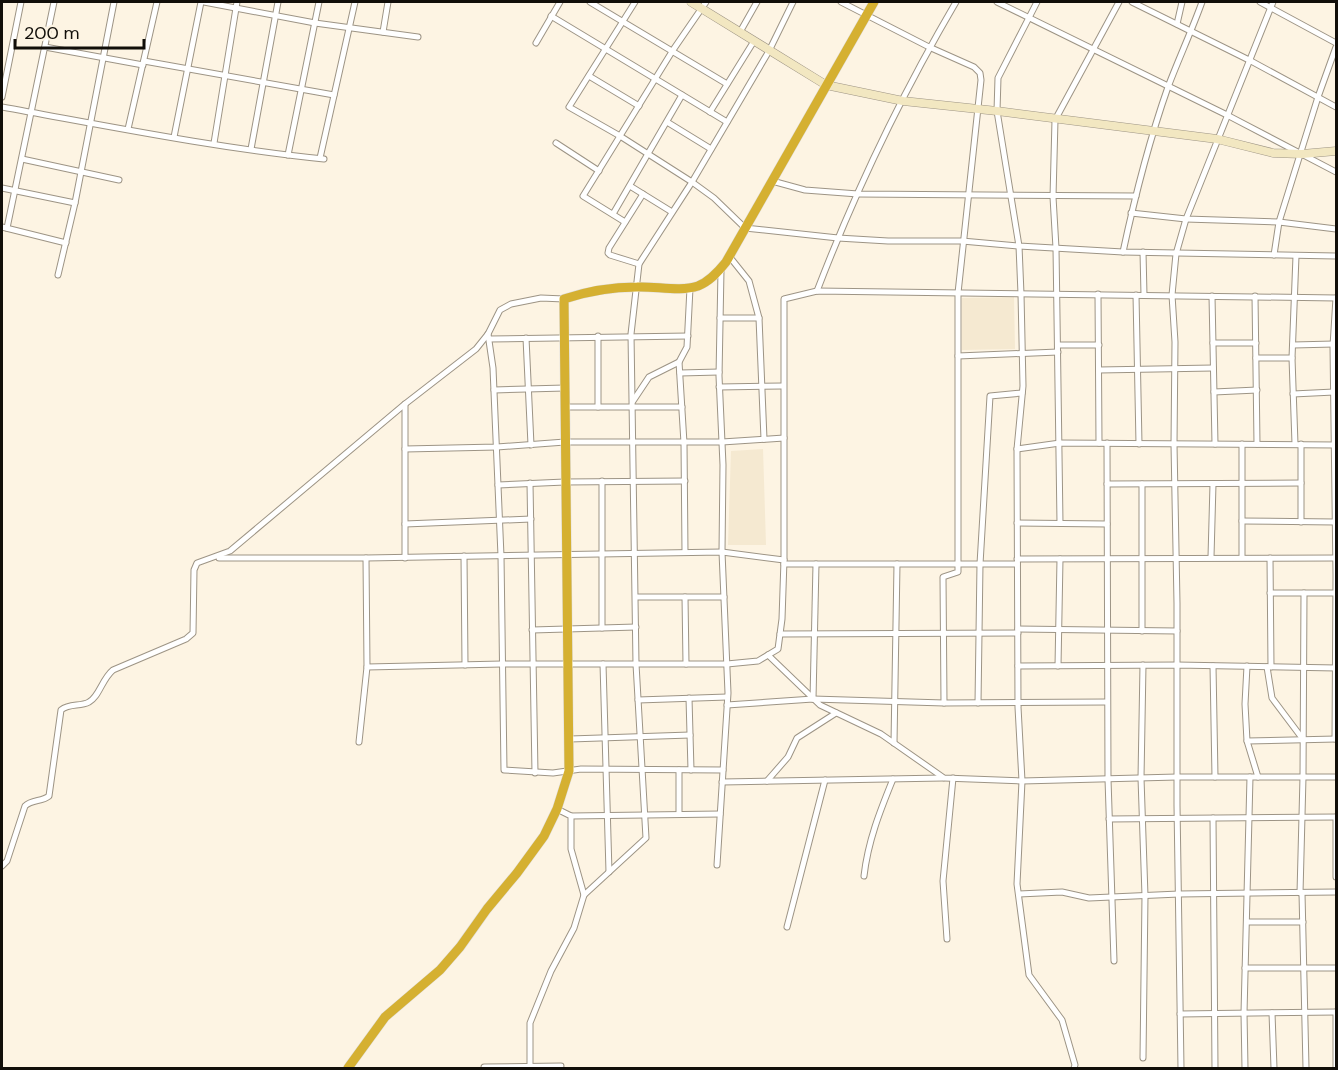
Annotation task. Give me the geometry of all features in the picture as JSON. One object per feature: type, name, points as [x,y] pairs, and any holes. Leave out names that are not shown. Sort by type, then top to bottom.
[{"type":"highway","points":[[348,1068],[385,1017],[440,970],[517,873],[544,836],[558,809],[569,771],[564,299],[598,289],[636,286],[690,288],[706,282],[721,269],[874,2]]},
{"type":"street","points":[[2,98],[21,2]]},
{"type":"street","points":[[54,2],[15,191],[4,227],[66,243]]},
{"type":"street","points":[[58,275],[75,203],[114,2]]},
{"type":"street","points":[[128,129],[157,2]]},
{"type":"street","points":[[174,137],[202,2],[237,4],[275,15],[418,37]]},
{"type":"street","points":[[251,149],[278,2]]},
{"type":"street","points":[[288,155],[319,2]]},
{"type":"street","points":[[2,107],[174,137],[322,159],[355,2]]},
{"type":"street","points":[[383,32],[388,2]]},
{"type":"street","points":[[536,43],[560,2]]},
{"type":"street","points":[[590,2],[727,84]]},
{"type":"street","points":[[635,2],[569,107],[692,182],[714,198],[745,228],[837,238],[962,241],[1123,252],[1336,256]]},
{"type":"street","points":[[691,2],[704,5],[740,32],[826,85],[903,101],[1217,139],[1273,153],[1302,154],[1336,151]]},
{"type":"street","points":[[740,32],[757,2]]},
{"type":"street","points":[[530,1067],[530,1023],[551,971],[574,928],[584,895],[646,838],[636,664],[636,552],[632,444],[631,336],[639,264],[692,182],[769,51],[793,2]]},
{"type":"street","points":[[841,2],[974,67],[980,73],[958,293],[958,572],[943,577],[944,703]]},
{"type":"street","points":[[817,291],[837,238],[858,194],[929,47],[956,2]]},
{"type":"street","points":[[997,2],[1227,115],[1336,172]]},
{"type":"street","points":[[1037,2],[998,78],[997,111],[1019,246],[1021,294],[1022,393],[1017,448],[1017,561],[1018,703],[1022,781],[1017,884],[1029,975],[1062,1020],[1074,1068]]},
{"type":"street","points":[[1060,524],[1057,294],[1053,197],[1055,120],[1119,2]]},
{"type":"street","points":[[1132,2],[1251,61],[1336,107]]},
{"type":"street","points":[[1177,24],[1182,2]]},
{"type":"street","points":[[1123,252],[1131,213],[1154,132],[1169,86],[1202,2]]},
{"type":"street","points":[[1260,2],[1272,4],[1336,45],[1279,222],[1274,255]]},
{"type":"street","points":[[214,143],[237,4]]},
{"type":"street","points":[[1181,1068],[1177,818],[1175,369],[1172,295],[1176,254],[1186,219],[1272,4]]},
{"type":"street","points":[[625,222],[584,196],[655,79],[704,5]]},
{"type":"street","points":[[551,16],[727,122]]},
{"type":"street","points":[[710,112],[754,41]]},
{"type":"street","points":[[45,47],[104,58],[188,68],[301,87],[334,95]]},
{"type":"street","points":[[589,76],[639,106]]},
{"type":"street","points":[[613,214],[682,95]]},
{"type":"street","points":[[667,122],[711,149]]},
{"type":"street","points":[[556,143],[599,171]]},
{"type":"street","points":[[22,159],[119,180]]},
{"type":"street","points":[[772,181],[805,190],[858,194],[1136,196]]},
{"type":"street","points":[[630,186],[672,212]]},
{"type":"street","points":[[2,188],[75,203]]},
{"type":"street","points":[[639,264],[610,255],[608,252],[643,194]]},
{"type":"street","points":[[1131,213],[1186,219],[1279,222],[1336,229]]},
{"type":"street","points":[[1143,252],[1144,295]]},
{"type":"street","points":[[729,256],[749,281],[759,318],[764,439]]},
{"type":"street","points":[[1296,256],[1292,358],[1301,483],[1301,522]]},
{"type":"street","points":[[717,865],[727,705],[719,387],[721,269]]},
{"type":"street","points":[[685,552],[684,443],[679,362],[687,347],[690,288]]},
{"type":"street","points":[[367,667],[502,664],[727,664],[758,661],[778,649],[784,562],[782,386],[784,298],[817,291],[1336,298],[1334,344],[1336,739],[1247,741]]},
{"type":"street","points":[[1098,294],[1098,443]]},
{"type":"street","points":[[1136,295],[1138,444]]},
{"type":"street","points":[[1212,296],[1215,444]]},
{"type":"street","points":[[1256,296],[1257,444]]},
{"type":"street","points":[[216,558],[230,551],[405,404],[476,349],[489,337],[500,310],[511,304],[541,298],[564,299]]},
{"type":"street","points":[[720,318],[759,318]]},
{"type":"street","points":[[598,336],[598,407]]},
{"type":"street","points":[[489,337],[688,336]]},
{"type":"street","points":[[489,337],[494,390],[500,520],[504,770],[535,773],[581,769],[723,770]]},
{"type":"street","points":[[526,338],[531,445]]},
{"type":"street","points":[[1213,343],[1256,344]]},
{"type":"street","points":[[1293,345],[1334,344]]},
{"type":"street","points":[[958,356],[1022,355],[1098,345]]},
{"type":"street","points":[[1256,358],[1292,358]]},
{"type":"street","points":[[632,405],[649,377],[679,362]]},
{"type":"street","points":[[1098,370],[1213,368]]},
{"type":"street","points":[[680,373],[719,372]]},
{"type":"street","points":[[719,387],[782,386]]},
{"type":"street","points":[[494,390],[565,388]]},
{"type":"street","points":[[1214,392],[1257,390]]},
{"type":"street","points":[[1293,394],[1334,392]]},
{"type":"street","points":[[978,703],[980,564],[990,396],[1022,393]]},
{"type":"street","points":[[405,404],[405,558]]},
{"type":"street","points":[[565,407],[632,405],[682,407]]},
{"type":"street","points":[[405,449],[496,447],[565,442],[632,444],[784,438]]},
{"type":"street","points":[[1017,448],[1060,443],[1335,445]]},
{"type":"street","points":[[1107,443],[1108,779],[1114,962]]},
{"type":"street","points":[[1242,444],[1242,557]]},
{"type":"street","points":[[602,481],[602,628]]},
{"type":"street","points":[[498,485],[684,481]]},
{"type":"street","points":[[530,483],[535,773]]},
{"type":"street","points":[[1107,484],[1301,483]]},
{"type":"street","points":[[1142,484],[1142,632]]},
{"type":"street","points":[[1211,557],[1213,484]]},
{"type":"street","points":[[405,524],[531,519]]},
{"type":"street","points":[[1242,521],[1335,522]]},
{"type":"street","points":[[1017,523],[1107,524]]},
{"type":"street","points":[[2,866],[7,861],[25,806],[31,801],[46,799],[49,796],[61,710],[66,706],[90,702],[104,679],[113,670],[191,635],[194,630],[195,567],[200,561],[216,558],[405,558],[636,552],[722,552],[784,562],[816,564],[980,564],[1060,558],[1336,558]]},
{"type":"street","points":[[464,556],[465,665]]},
{"type":"street","points":[[359,742],[367,667],[366,558]]},
{"type":"street","points":[[1058,666],[1060,558]]},
{"type":"street","points":[[1270,558],[1269,667],[1272,698],[1303,740]]},
{"type":"street","points":[[813,699],[816,564]]},
{"type":"street","points":[[894,743],[897,564]]},
{"type":"street","points":[[1270,593],[1336,593]]},
{"type":"street","points":[[1304,593],[1301,893],[1306,1068]]},
{"type":"street","points":[[636,597],[724,597]]},
{"type":"street","points":[[686,597],[686,664]]},
{"type":"street","points":[[532,630],[636,627]]},
{"type":"street","points":[[780,634],[1059,630],[1177,631]]},
{"type":"street","points":[[768,655],[820,705],[881,734],[944,778]]},
{"type":"street","points":[[603,664],[609,872]]},
{"type":"street","points":[[1143,665],[1141,778],[1145,896],[1143,1058]]},
{"type":"street","points":[[1018,666],[1177,665],[1336,668]]},
{"type":"street","points":[[1213,666],[1215,777]]},
{"type":"street","points":[[1247,666],[1245,704],[1247,741],[1258,777]]},
{"type":"street","points":[[638,700],[727,697]]},
{"type":"street","points":[[689,698],[691,770]]},
{"type":"street","points":[[727,705],[813,699],[944,703],[1107,702]]},
{"type":"street","points":[[766,781],[788,757],[797,738],[836,713]]},
{"type":"street","points":[[570,739],[690,735]]},
{"type":"street","points":[[679,770],[679,814]]},
{"type":"street","points":[[722,782],[944,778],[1022,781],[1177,777],[1336,777]]},
{"type":"street","points":[[1245,1068],[1244,1013],[1250,777]]},
{"type":"street","points":[[947,939],[944,881],[953,778]]},
{"type":"street","points":[[864,876],[867,852],[893,779]]},
{"type":"street","points":[[787,927],[825,780]]},
{"type":"street","points":[[558,809],[570,816],[720,814]]},
{"type":"street","points":[[570,816],[571,849],[584,895]]},
{"type":"street","points":[[1110,819],[1336,817],[1336,877]]},
{"type":"street","points":[[1213,818],[1215,1068]]},
{"type":"street","points":[[1019,894],[1062,892],[1089,898],[1112,898],[1214,893],[1336,892]]},
{"type":"street","points":[[1247,922],[1303,922]]},
{"type":"street","points":[[1245,968],[1336,968]]},
{"type":"street","points":[[1180,1014],[1336,1012],[1336,1068]]},
{"type":"street","points":[[1272,1013],[1274,1068]]},
{"type":"street","points":[[484,1067],[561,1066]]},
{"type":"shaded area","points":[[1014,297],[1015,349],[962,350],[962,298]]},
{"type":"shaded area","points":[[763,449],[766,545],[728,545],[731,451]]}]
